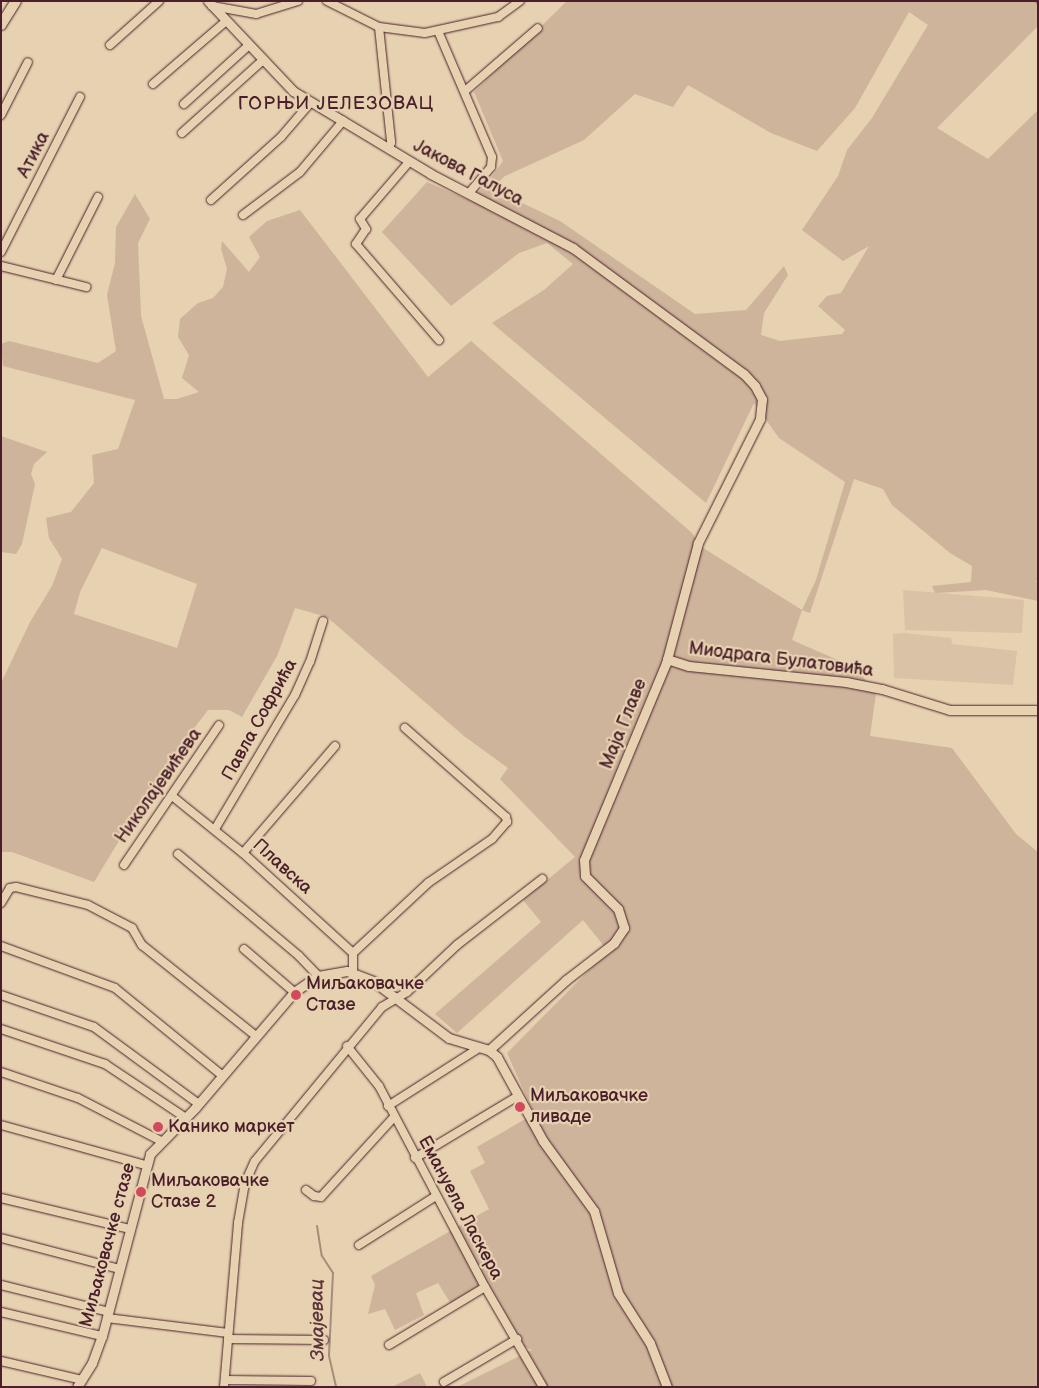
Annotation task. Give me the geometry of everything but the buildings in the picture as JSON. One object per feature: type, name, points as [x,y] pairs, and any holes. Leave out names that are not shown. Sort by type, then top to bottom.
[{"type":"main road","points":[[1,25],[16,1]]},
{"type":"street","points":[[110,45],[159,1]]},
{"type":"street","points":[[210,4],[224,4],[256,14],[298,1]]},
{"type":"street","points":[[327,1],[379,27],[419,33],[438,31],[498,17],[520,1]]},
{"type":"street","name":"Јакова Галуса","points":[[210,4],[285,84],[311,102],[409,162],[573,248],[726,360]]},
{"type":"street","points":[[153,84],[225,22]]},
{"type":"street","points":[[379,27],[391,142],[389,149]]},
{"type":"street","points":[[465,91],[538,28]]},
{"type":"street","points":[[438,31],[488,144],[492,165],[469,193]]},
{"type":"street","points":[[184,104],[248,46]]},
{"type":"street","points":[[182,133],[262,61]]},
{"type":"street","points":[[1,115],[28,62]]},
{"type":"street","name":"Атика","points":[[1,252],[80,97]]},
{"type":"street","points":[[211,200],[280,137],[311,102]]},
{"type":"street","points":[[243,215],[300,172],[343,122]]},
{"type":"street","points":[[409,162],[360,219],[366,229],[356,244],[439,340]]},
{"type":"street","points":[[56,280],[98,197]]},
{"type":"street","points":[[1,266],[86,286]]},
{"type":"street","name":"Маја Главе","points":[[489,1050],[532,1008],[605,950],[622,933],[624,924],[621,914],[589,881],[583,863],[667,659],[698,543],[762,412],[762,400],[755,386],[726,360]]},
{"type":"street","name":"Павла Софрића","points":[[215,829],[295,695],[310,662],[323,621]]},
{"type":"street","name":"Миодрага Булатовића","points":[[667,659],[688,666],[846,682],[888,690],[950,710],[1038,710]]},
{"type":"street","name":"Николајевићева","points":[[124,865],[219,725]]},
{"type":"street","points":[[405,728],[506,817],[507,822],[492,839],[428,883],[353,953],[353,972],[373,981],[436,1030],[461,1044],[489,1050],[501,1062],[543,1141],[594,1211],[620,1298],[650,1343],[667,1387]]},
{"type":"street","points":[[243,852],[334,746]]},
{"type":"street","name":"Плавска","points":[[172,796],[243,852],[353,953]]},
{"type":"street","points":[[178,854],[299,956],[318,976]]},
{"type":"street","points":[[311,1381],[225,1383],[238,1223],[248,1173],[267,1143],[347,1046],[382,1007],[405,994],[470,934],[542,878]]},
{"type":"street","points":[[1,903],[10,888],[16,887],[88,906],[132,928],[142,945],[256,1036]]},
{"type":"street","points":[[1,946],[115,988],[223,1076]]},
{"type":"street","points":[[244,949],[294,992]]},
{"type":"street","name":"Миљаковачке стазе","points":[[80,1383],[102,1336],[145,1165],[161,1141],[199,1104],[294,992],[318,976],[353,972]]},
{"type":"street","points":[[1,995],[94,1027],[199,1104]]},
{"type":"street","points":[[1,1029],[105,1064],[186,1118]]},
{"type":"street","name":"Емануела Ласкера","points":[[347,1046],[375,1081],[436,1196],[463,1240],[485,1287],[517,1339],[543,1387]]},
{"type":"street","points":[[388,1106],[479,1048]]},
{"type":"street","points":[[1,1072],[78,1098],[161,1141]]},
{"type":"street","points":[[415,1158],[518,1096]]},
{"type":"street","points":[[306,1190],[314,1196],[321,1196],[394,1117]]},
{"type":"street","points":[[1,1125],[145,1165]]},
{"type":"street","points":[[359,1245],[436,1196]]},
{"type":"street","points":[[1,1198],[130,1229]]},
{"type":"street","points":[[1,1238],[120,1269]]},
{"type":"street","points":[[1,1285],[108,1315],[228,1336],[324,1340]]},
{"type":"street","points":[[389,1345],[485,1287]]},
{"type":"street","points":[[1,1312],[102,1336]]},
{"type":"street","points":[[444,1382],[517,1339]]},
{"type":"street","points":[[1,1360],[80,1383]]},
{"type":"shaded area","points":[[567,1],[1038,1],[1038,26],[937,128],[988,159],[1038,110],[1038,581],[1034,581],[1038,582],[1038,601],[986,590],[935,593],[932,586],[971,582],[972,566],[950,553],[892,505],[883,489],[854,479],[810,613],[802,610],[816,580],[845,482],[779,438],[754,403],[706,503],[492,323],[544,290],[573,264],[547,243],[519,253],[451,306],[382,232],[427,182],[471,201],[503,161],[474,92]],"holes":[[[909,12],[928,25],[872,118],[847,150],[838,176],[802,230],[843,261],[869,246],[841,293],[827,296],[818,306],[845,330],[842,334],[780,341],[761,335],[764,313],[788,275],[784,266],[746,310],[695,314],[560,221],[520,202],[494,197],[492,188],[505,176],[584,140],[635,94],[673,107],[688,85],[771,133],[817,151],[855,108]]]},
{"type":"shaded area","points":[[135,194],[150,219],[138,243],[141,316],[164,399],[177,399],[199,392],[182,378],[189,355],[178,337],[180,319],[198,303],[213,298],[223,287],[227,269],[221,249],[222,241],[249,272],[260,257],[249,237],[267,221],[300,210],[428,377],[471,341],[692,533],[700,546],[802,610],[792,640],[856,668],[876,693],[870,736],[952,748],[1016,834],[1038,852],[1038,1387],[457,1387],[532,1350],[525,1347],[488,1283],[451,1304],[438,1283],[416,1293],[424,1315],[395,1330],[385,1309],[368,1314],[375,1285],[371,1276],[489,1209],[470,1171],[485,1163],[477,1147],[534,1114],[507,1053],[608,951],[583,920],[457,1033],[435,1014],[541,922],[523,900],[575,857],[500,779],[508,768],[464,736],[327,617],[295,608],[277,656],[242,717],[229,710],[208,710],[162,770],[94,882],[12,852],[1,852],[1,683],[30,622],[52,586],[62,559],[49,538],[46,518],[71,512],[94,483],[92,455],[118,449],[135,400],[3,366],[1,344],[9,341],[98,363],[116,351],[107,295],[115,263],[116,227]],"holes":[[[102,548],[197,584],[177,648],[74,614],[80,592]]]},
{"type":"shaded area","points":[[1,436],[47,452],[34,464],[31,474],[35,484],[22,544],[16,554],[1,552]]},
{"type":"shaded area","points":[[903,590],[1024,600],[1022,633],[905,630]]},
{"type":"shaded area","points":[[905,633],[951,638],[952,644],[1017,651],[1013,685],[894,678],[893,634]]},
{"type":"shaded area","points":[[420,1373],[427,1387],[392,1387]]},
{"type":"waterway","points":[[1035,1],[1038,4]]},
{"type":"waterway","name":"Змајевац","points":[[317,1226],[322,1256],[333,1273],[329,1356],[336,1387]]},
{"type":"place","name":"Миљаковачке Стазе","points":[[296,995]]},
{"type":"place","name":"Миљаковачке ливаде","points":[[520,1107]]},
{"type":"place","name":"Канико маркет","points":[[158,1127]]},
{"type":"place","name":"Миљаковачке Стазе 2","points":[[141,1192]]},
{"type":"district","name":"ГОРЊИ ЈЕЛЕЗОВАЦ","points":[[336,104]]}]
